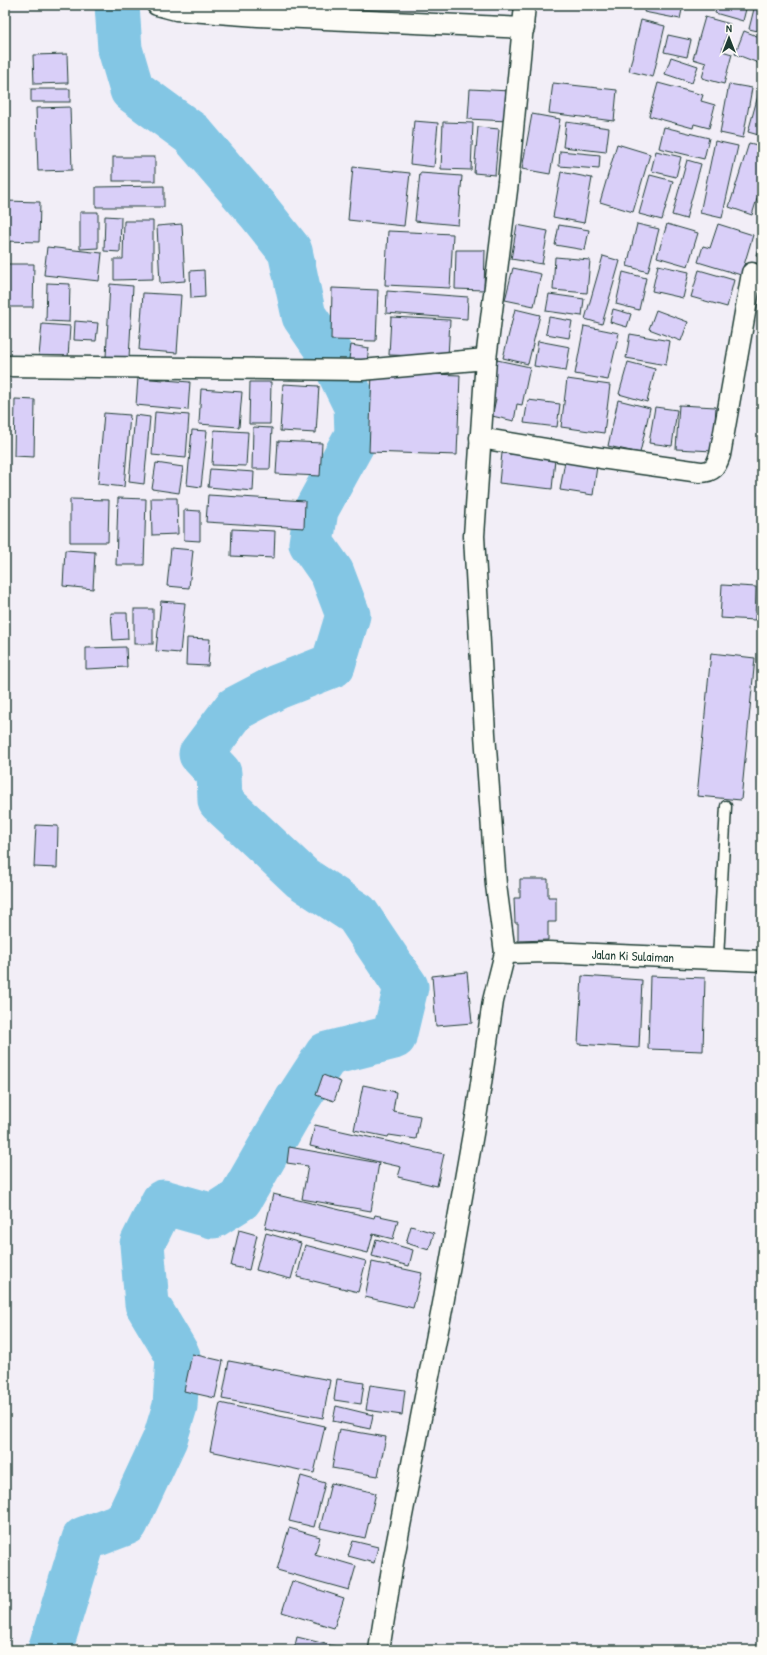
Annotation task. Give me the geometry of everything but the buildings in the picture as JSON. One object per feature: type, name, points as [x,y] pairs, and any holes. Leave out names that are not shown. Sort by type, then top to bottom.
[{"type":"street","points":[[157,5],[176,10],[258,16],[524,28]]},
{"type":"street","points":[[379,1650],[393,1562],[443,1304],[477,1110],[494,1001],[505,953],[494,869],[474,536],[486,359],[508,182],[524,28],[525,5]]},
{"type":"street","points":[[480,438],[600,458],[700,472],[708,472],[712,470],[720,455],[752,273]]},
{"type":"street","points":[[5,366],[362,370],[486,359]]},
{"type":"street","name":"Jalan Ki Sulaiman","points":[[505,953],[548,952],[762,961]]},
{"type":"lane","points":[[718,959],[726,806]]},
{"type":"waterway","points":[[50,1650],[84,1539],[126,1523],[165,1439],[175,1406],[178,1356],[147,1304],[142,1244],[163,1202],[213,1216],[240,1199],[297,1100],[327,1054],[394,1037],[406,987],[357,914],[302,878],[220,801],[219,773],[201,754],[235,709],[277,687],[333,665],[348,615],[332,573],[311,543],[316,510],[357,435],[356,406],[332,357],[304,316],[290,251],[260,213],[192,134],[132,90],[120,49],[117,5]]}]
